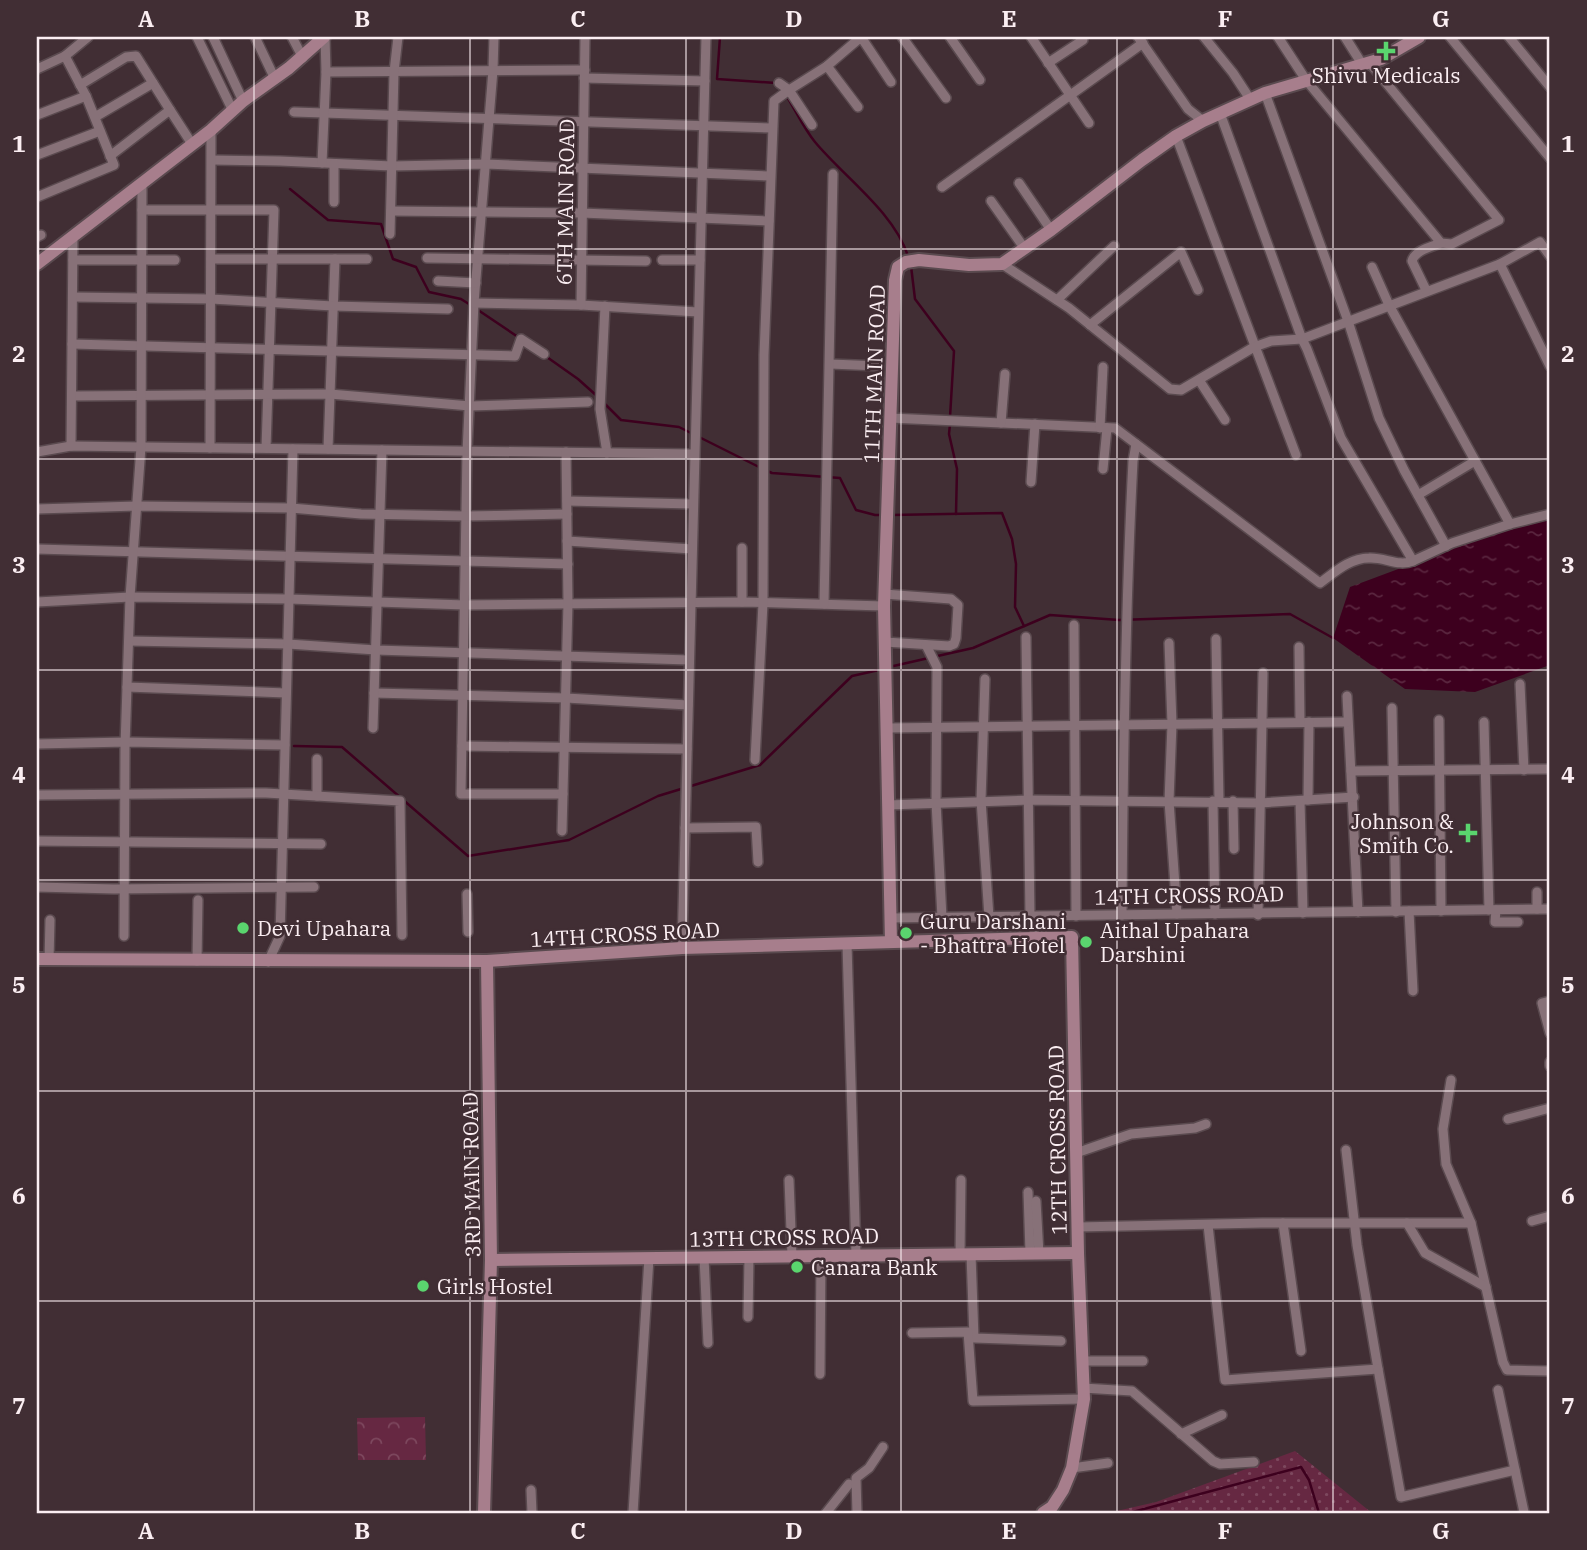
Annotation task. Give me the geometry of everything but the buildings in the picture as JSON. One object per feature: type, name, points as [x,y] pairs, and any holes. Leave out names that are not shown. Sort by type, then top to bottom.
[{"type":"street","points":[[37,69],[65,56],[88,37]]},
{"type":"street","points":[[197,37],[233,111]]},
{"type":"street","points":[[213,37],[243,101]]},
{"type":"street","points":[[255,37],[275,79]]},
{"type":"street","points":[[292,37],[303,58]]},
{"type":"street","points":[[37,264],[211,130],[243,101],[303,58],[324,37]]},
{"type":"street","points":[[322,163],[326,72],[324,37]]},
{"type":"street","points":[[390,234],[394,72],[398,37]]},
{"type":"street","points":[[494,37],[474,303],[467,452],[461,794],[563,794]]},
{"type":"street","name":"6TH MAIN ROAD","points":[[585,37],[581,305],[698,312]]},
{"type":"street","points":[[682,948],[706,37]]},
{"type":"street","points":[[755,760],[763,603],[764,355],[774,101],[827,66],[861,37],[891,82]]},
{"type":"street","points":[[902,37],[946,98]]},
{"type":"street","points":[[950,37],[980,80]]},
{"type":"street","points":[[1031,37],[1089,122]]},
{"type":"street","points":[[1048,63],[1083,40],[1081,37]]},
{"type":"street","points":[[1204,37],[1250,99]]},
{"type":"street","points":[[1278,37],[1306,80],[1441,243]]},
{"type":"street","points":[[1345,37],[1499,220],[1452,243],[1441,243],[1414,256],[1412,261],[1426,290]]},
{"type":"street","points":[[1450,37],[1550,158]]},
{"type":"street","points":[[1509,37],[1550,87]]},
{"type":"street","points":[[1411,39],[1381,59],[1265,93],[1203,121],[1176,136],[1002,264],[1057,300],[1170,389],[1181,390],[1254,347],[1270,341],[1301,340],[1426,290],[1500,264],[1540,242],[1550,256]]},
{"type":"street","points":[[942,187],[1140,40],[1188,108],[1203,121]]},
{"type":"street","points":[[37,197],[114,165],[86,96],[65,56]]},
{"type":"street","points":[[80,85],[126,57],[136,56],[192,144]]},
{"type":"street","points":[[827,66],[858,107]]},
{"type":"street","points":[[326,72],[493,70],[705,81]]},
{"type":"street","points":[[95,117],[153,83]]},
{"type":"street","points":[[779,83],[789,90],[812,125]]},
{"type":"street","points":[[1265,93],[1348,321],[1379,418],[1446,546]]},
{"type":"street","points":[[37,115],[86,96]]},
{"type":"street","points":[[110,156],[170,110]]},
{"type":"street","points":[[294,112],[772,128]]},
{"type":"street","points":[[1220,113],[1301,340],[1307,349],[1341,438],[1413,561]]},
{"type":"street","points":[[210,448],[211,130]]},
{"type":"street","points":[[37,155],[100,131]]},
{"type":"street","points":[[1176,136],[1296,455]]},
{"type":"street","points":[[212,160],[392,166],[486,164],[770,176]]},
{"type":"street","points":[[334,164],[334,202]]},
{"type":"street","points":[[824,604],[833,174]]},
{"type":"street","points":[[124,936],[130,597],[141,447],[142,183]]},
{"type":"street","points":[[1019,183],[1051,230]]},
{"type":"street","points":[[991,201],[1025,249]]},
{"type":"street","points":[[142,210],[274,210],[266,448]]},
{"type":"street","points":[[391,211],[582,213],[769,221]]},
{"type":"street","points":[[71,446],[73,236]]},
{"type":"street","points":[[1057,300],[1114,246]]},
{"type":"street","points":[[1090,325],[1181,252],[1198,290]]},
{"type":"street","points":[[427,258],[646,261]]},
{"type":"street","points":[[211,259],[368,259]]},
{"type":"street","points":[[328,449],[335,259]]},
{"type":"street","points":[[73,260],[175,260]]},
{"type":"street","points":[[662,260],[700,260]]},
{"type":"street","name":"11TH MAIN ROAD","points":[[891,942],[884,600],[895,280],[898,267],[910,261],[1002,264]]},
{"type":"street","points":[[1500,264],[1550,366]]},
{"type":"street","points":[[1372,267],[1389,305],[1510,524]]},
{"type":"street","points":[[438,281],[476,283]]},
{"type":"street","points":[[73,297],[211,299],[448,309]]},
{"type":"street","points":[[474,303],[581,305]]},
{"type":"street","points":[[605,306],[600,409],[607,453]]},
{"type":"street","points":[[72,344],[515,356],[521,339],[544,355]]},
{"type":"street","points":[[830,364],[880,366]]},
{"type":"street","points":[[1103,368],[1103,469]]},
{"type":"street","points":[[1001,423],[1005,374]]},
{"type":"street","points":[[1199,380],[1225,421]]},
{"type":"street","points":[[72,396],[330,394],[470,406],[588,402]]},
{"type":"street","points":[[890,418],[1115,428],[1320,583],[1346,564],[1369,558],[1405,564],[1446,546],[1510,524],[1550,514]]},
{"type":"street","points":[[1031,482],[1035,424]]},
{"type":"street","points":[[1122,915],[1125,617],[1136,444]]},
{"type":"street","points":[[37,452],[71,446],[694,454]]},
{"type":"street","points":[[268,962],[280,936],[293,449]]},
{"type":"street","points":[[373,728],[382,450]]},
{"type":"street","points":[[562,831],[568,603],[566,452]]},
{"type":"street","points":[[1418,495],[1475,461]]},
{"type":"street","points":[[567,501],[693,504]]},
{"type":"street","points":[[37,509],[137,506],[292,508],[466,516],[567,514]]},
{"type":"street","points":[[567,541],[692,549]]},
{"type":"street","points":[[742,548],[742,602]]},
{"type":"street","points":[[37,549],[568,564]]},
{"type":"street","points":[[37,601],[130,597],[465,605],[690,602],[824,604],[884,600],[955,600],[958,605],[954,644],[949,646],[884,642]]},
{"type":"street","points":[[1074,625],[1076,916]]},
{"type":"street","points":[[1026,637],[1030,916],[1036,938]]},
{"type":"street","points":[[1215,914],[1218,723],[1216,639]]},
{"type":"street","points":[[129,641],[288,644],[376,650],[689,660]]},
{"type":"street","points":[[1170,643],[1172,724],[1168,801],[1177,915]]},
{"type":"street","points":[[926,645],[937,667],[936,802],[942,918]]},
{"type":"street","points":[[1299,647],[1304,722],[1303,913]]},
{"type":"street","points":[[1258,915],[1263,673]]},
{"type":"street","points":[[985,679],[981,800],[989,917]]},
{"type":"street","points":[[1520,684],[1524,770]]},
{"type":"street","points":[[127,687],[286,693]]},
{"type":"street","points":[[374,693],[566,698],[688,705]]},
{"type":"street","points":[[1347,696],[1358,912]]},
{"type":"street","points":[[1392,708],[1396,912]]},
{"type":"street","points":[[1438,720],[1441,911]]},
{"type":"street","points":[[888,728],[1347,722]]},
{"type":"street","points":[[1484,722],[1492,910],[1495,922],[1518,922]]},
{"type":"street","points":[[37,744],[126,742],[285,745]]},
{"type":"street","points":[[462,746],[687,749]]},
{"type":"street","points":[[317,759],[317,796]]},
{"type":"street","points":[[1351,771],[1550,769]]},
{"type":"street","points":[[37,795],[266,793],[400,800],[402,935]]},
{"type":"street","points":[[888,805],[981,800],[1261,803],[1354,797]]},
{"type":"street","points":[[1233,801],[1234,849]]},
{"type":"street","points":[[685,828],[756,827],[758,862]]},
{"type":"street","points":[[37,841],[321,845]]},
{"type":"street","points":[[37,887],[314,887]]},
{"type":"street","points":[[1537,892],[1537,909]]},
{"type":"street","points":[[467,894],[468,932]]},
{"type":"street","points":[[197,961],[198,900]]},
{"type":"street","name":"14TH CROSS ROAD","points":[[890,919],[1550,909]]},
{"type":"street","points":[[1409,911],[1413,990]]},
{"type":"street","points":[[43,960],[50,920]]},
{"type":"street","name":"12TH CROSS ROAD","points":[[891,942],[1072,937],[1083,1393],[1072,1468],[1063,1490],[1052,1507],[1043,1513]]},
{"type":"street","name":"14TH CROSS ROAD","points":[[43,960],[487,961],[682,948],[891,942]]},
{"type":"street","points":[[847,944],[856,1255]]},
{"type":"street","name":"3RD MAIN ROAD","points":[[484,1513],[491,1260],[487,961]]},
{"type":"street","points":[[1550,1002],[1542,1003],[1550,1033]]},
{"type":"street","points":[[1451,1080],[1443,1129],[1446,1164],[1471,1223],[1507,1370],[1550,1371]]},
{"type":"street","points":[[1508,1119],[1550,1108]]},
{"type":"street","points":[[1076,1153],[1131,1135],[1195,1128],[1206,1124]]},
{"type":"street","points":[[1346,1150],[1378,1369],[1401,1497],[1515,1471]]},
{"type":"street","points":[[789,1180],[792,1256]]},
{"type":"street","points":[[961,1180],[974,1338],[1061,1341]]},
{"type":"street","points":[[1028,1192],[1034,1253]]},
{"type":"street","points":[[1034,1253],[1036,1201]]},
{"type":"street","points":[[1532,1221],[1550,1216]]},
{"type":"street","points":[[1283,1223],[1301,1351]]},
{"type":"street","points":[[1407,1223],[1425,1254],[1486,1287]]},
{"type":"street","points":[[1078,1227],[1471,1223]]},
{"type":"street","points":[[1208,1224],[1225,1380],[1378,1369]]},
{"type":"street","name":"13TH CROSS ROAD","points":[[491,1260],[1078,1253]]},
{"type":"street","points":[[820,1374],[821,1256]]},
{"type":"street","points":[[704,1257],[708,1343]]},
{"type":"street","points":[[748,1317],[749,1257]]},
{"type":"street","points":[[633,1513],[649,1258]]},
{"type":"street","points":[[912,1333],[968,1332],[973,1401],[1132,1391],[1213,1461],[1220,1464],[1254,1462]]},
{"type":"street","points":[[1082,1361],[1143,1362]]},
{"type":"street","points":[[1498,1390],[1524,1512]]},
{"type":"street","points":[[1181,1434],[1222,1415]]},
{"type":"street","points":[[857,1513],[856,1478],[869,1468],[883,1447]]},
{"type":"street","points":[[1072,1468],[1108,1462]]},
{"type":"street","points":[[826,1513],[849,1484]]},
{"type":"street","points":[[531,1490],[532,1513]]},
{"type":"green space","points":[[425,1417],[426,1460],[358,1460],[357,1418]]},
{"type":"green space","points":[[1295,1451],[1372,1513],[1108,1513],[1156,1502]]},
{"type":"water","points":[[1550,518],[1550,665],[1475,692],[1405,689],[1333,638],[1350,587],[1500,531]]},
{"type":"waterway","points":[[720,37],[717,79],[776,83]]},
{"type":"waterway","points":[[786,95],[815,142],[892,225],[908,256]]},
{"type":"waterway","points":[[290,189],[328,220],[381,224],[393,259],[416,267],[429,292],[461,299],[472,306]]},
{"type":"waterway","points":[[911,266],[915,299],[954,351],[950,417]]},
{"type":"waterway","points":[[478,310],[518,337]]},
{"type":"waterway","points":[[544,355],[597,396]]},
{"type":"waterway","points":[[604,403],[621,420],[679,427],[693,434]]},
{"type":"waterway","points":[[950,424],[949,434],[957,469],[956,514]]},
{"type":"waterway","points":[[699,437],[759,467]]},
{"type":"waterway","points":[[765,470],[772,473],[840,478],[856,510],[885,515]]},
{"type":"waterway","points":[[891,515],[1002,513],[1012,539],[1016,564],[1015,607],[1024,626]]},
{"type":"waterway","points":[[889,667],[973,648],[1050,615],[1119,620],[1290,614],[1333,638]]},
{"type":"waterway","points":[[294,746],[342,747],[468,856],[569,840],[658,796],[760,765],[852,676],[879,670]]},
{"type":"waterway","points":[[1129,1513],[1301,1467],[1309,1480],[1319,1513]]},
{"type":"waterway","points":[[1545,1513],[1550,1509]]},
{"type":"place","name":"Shivu Medicals","points":[[1386,51]]},
{"type":"place","name":"Johnson & Smith Co.","points":[[1468,833]]},
{"type":"place","name":"Devi Upahara","points":[[243,928]]},
{"type":"place","name":"Guru Darshani - Bhattra Hotel","points":[[906,933]]},
{"type":"place","name":"Aithal Upahara Darshini","points":[[1086,942]]},
{"type":"place","name":"Canara Bank","points":[[797,1267]]},
{"type":"place","name":"Girls Hostel","points":[[423,1286]]}]
